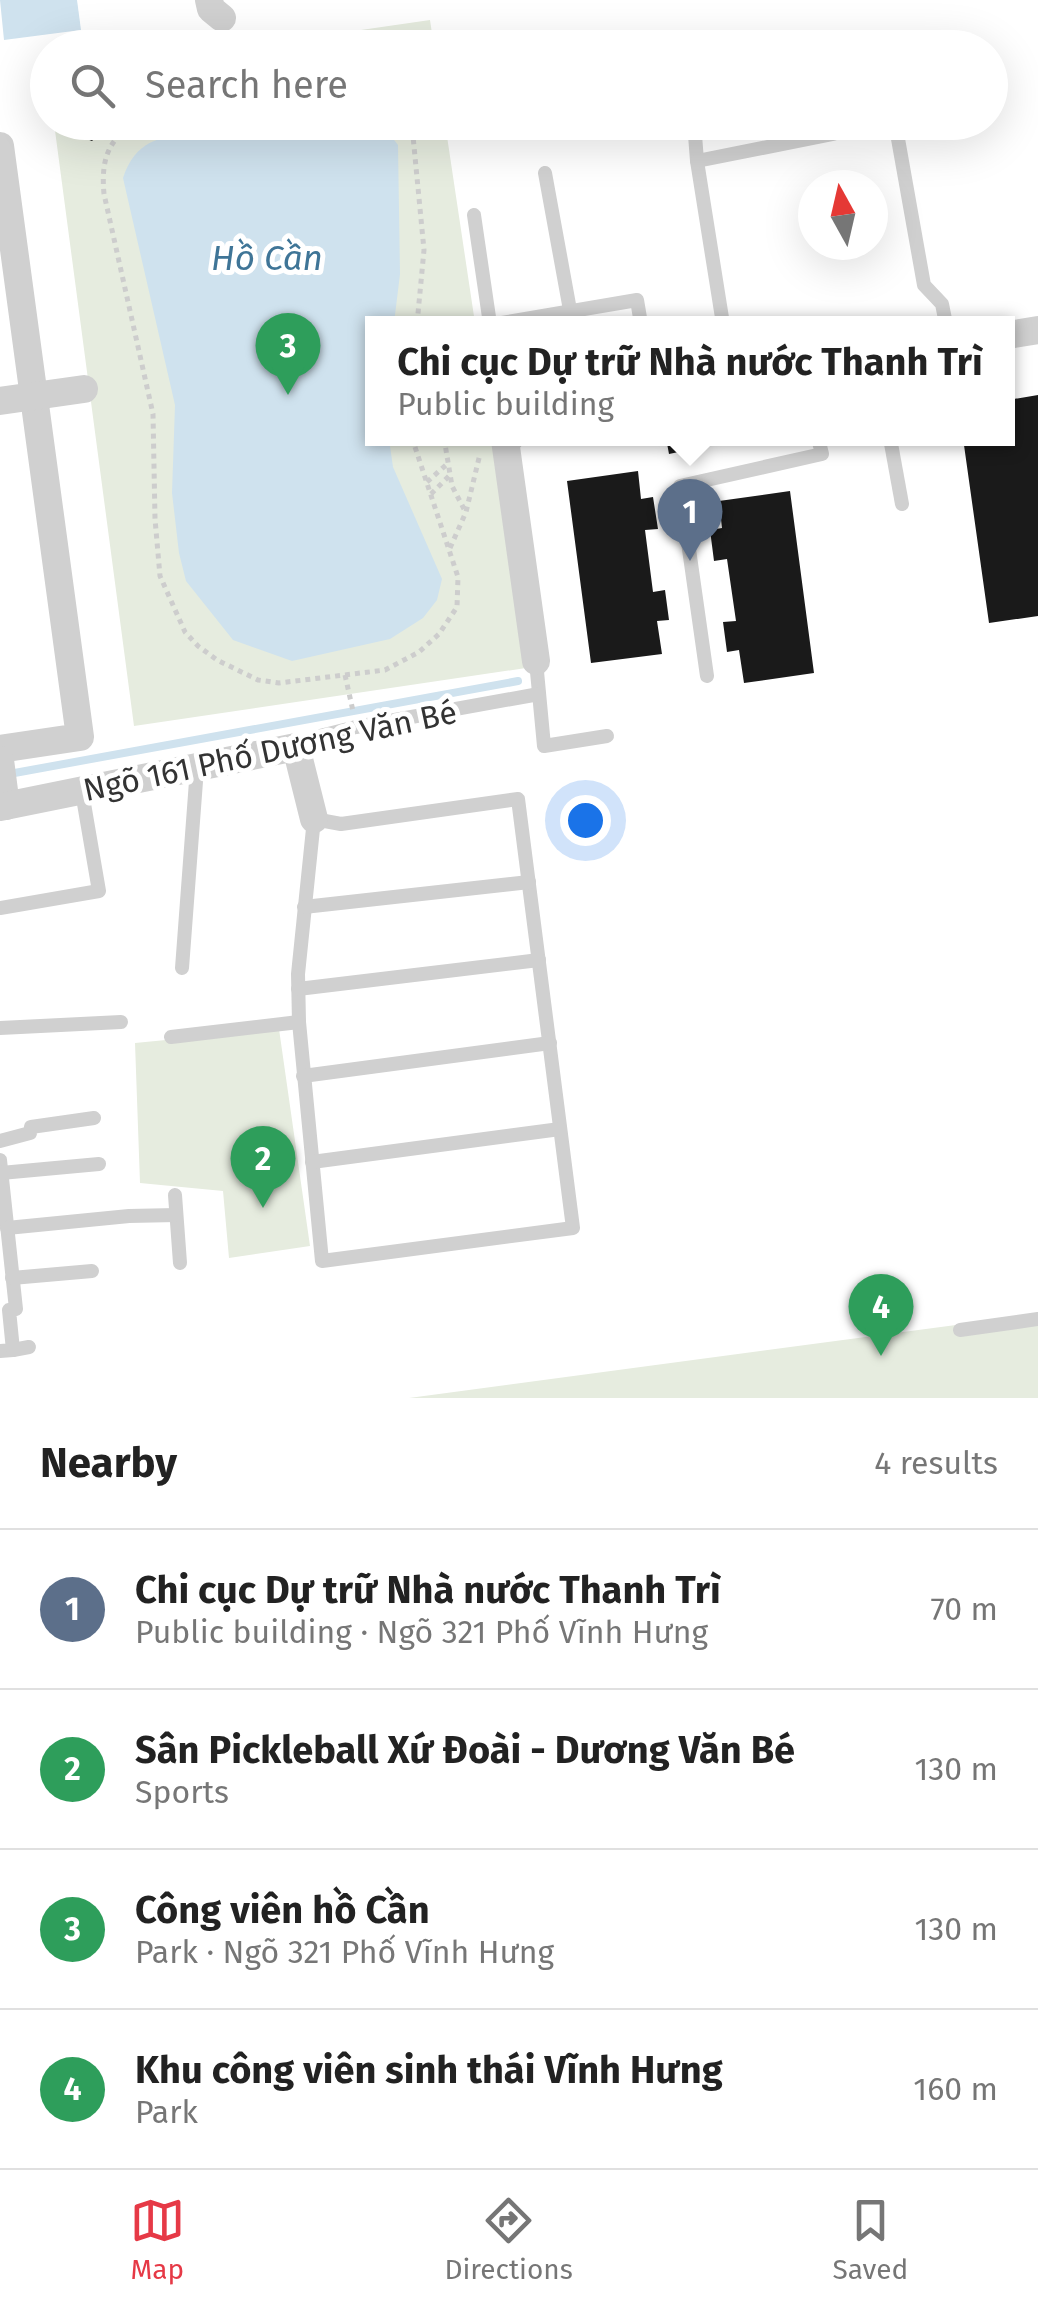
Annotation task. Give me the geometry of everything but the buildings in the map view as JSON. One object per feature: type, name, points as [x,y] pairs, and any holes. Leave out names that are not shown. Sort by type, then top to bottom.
[{"type":"street","points":[[0,146],[80,738],[0,749]]},
{"type":"street","points":[[0,401],[84,389]]},
{"type":"street","points":[[508,446],[536,661]]},
{"type":"street","points":[[296,748],[314,819]]},
{"type":"street","name":"Ngõ 161 Phố Dương Văn Bé","points":[[3,794],[82,792],[296,748]]},
{"type":"street","points":[[0,760],[3,794]]},
{"type":"lane","points":[[695,140],[722,316]]},
{"type":"lane","points":[[697,160],[802,140]]},
{"type":"lane","points":[[899,140],[924,284],[942,304],[944,316]]},
{"type":"lane","points":[[545,173],[570,310]]},
{"type":"lane","points":[[474,215],[492,316]]},
{"type":"lane","points":[[537,316],[637,300],[640,316]]},
{"type":"lane","points":[[707,676],[680,486],[822,454],[820,446]]},
{"type":"lane","points":[[891,446],[902,504]]},
{"type":"lane","points":[[536,661],[544,746],[607,736]]},
{"type":"lane","name":"Ngõ 161 Phố Dương Văn Bé","points":[[296,748],[312,738],[356,728],[539,694]]},
{"type":"lane","points":[[182,968],[197,768]]},
{"type":"lane","points":[[0,908],[99,891],[82,792]]},
{"type":"lane","points":[[518,799],[572,1228],[322,1260],[298,1022],[304,906],[314,819],[341,824],[518,799]]},
{"type":"lane","points":[[304,906],[529,882]]},
{"type":"lane","points":[[298,989],[539,960]]},
{"type":"lane","points":[[0,1028],[122,1022]]},
{"type":"lane","points":[[171,1037],[298,1022]]},
{"type":"lane","points":[[302,1076],[550,1043]]},
{"type":"lane","points":[[0,1141],[30,1133],[31,1127],[94,1118]]},
{"type":"lane","points":[[312,1162],[560,1129]]},
{"type":"lane","points":[[14,1349],[9,1310],[16,1309],[1,1166],[99,1164]]},
{"type":"lane","points":[[174,1196],[180,1263]]},
{"type":"lane","points":[[7,1228],[176,1214]]},
{"type":"lane","points":[[12,1278],[92,1271]]},
{"type":"lane","points":[[960,1330],[1038,1319]]},
{"type":"path","points":[[114,140],[102,171],[104,194],[153,414],[154,520],[160,576],[185,632],[218,660],[258,680],[279,683],[386,670],[419,652],[439,634],[457,607],[458,577],[415,446]]},
{"type":"path","points":[[413,140],[424,250],[418,316]]},
{"type":"path","points":[[443,446],[450,475],[466,512]]},
{"type":"path","points":[[449,551],[466,512],[482,446]]},
{"type":"path","points":[[426,482],[447,464]]},
{"type":"path","points":[[430,494],[450,475]]},
{"type":"path","points":[[346,675],[351,702]]},
{"type":"shaded area","points":[[430,20],[431,30],[361,30]]},
{"type":"shaded area","points":[[56,140],[448,140],[474,316],[365,316],[365,446],[493,446],[526,668],[134,726]]},
{"type":"shaded area","points":[[279,1029],[310,1246],[229,1258],[223,1191],[140,1183],[135,1043]]},
{"type":"shaded area","points":[[1038,1314],[1038,1398],[409,1398]]},
{"type":"water","points":[[0,0],[77,0],[81,30],[30,30],[30,37],[4,40]]},
{"type":"water","name":"Hồ Cần","points":[[394,140],[398,145],[400,274],[395,316],[365,316],[365,446],[390,446],[393,467],[442,579],[437,600],[423,618],[390,639],[292,661],[233,640],[186,581],[172,493],[175,405],[123,178],[131,160],[155,141]]},
{"type":"waterway","points":[[9,774],[518,681]]},
{"type":"place","name":"Công viên hồ Cần","points":[[288,395]]},
{"type":"place","name":"Chi cục Dự trữ Nhà nước Thanh Trì","points":[[690,561]]},
{"type":"place","name":"Sân Pickleball Xứ Đoài - Dương Văn Bé","points":[[263,1208]]},
{"type":"place","name":"Khu công viên sinh thái Vĩnh Hưng","points":[[881,1356]]}]
